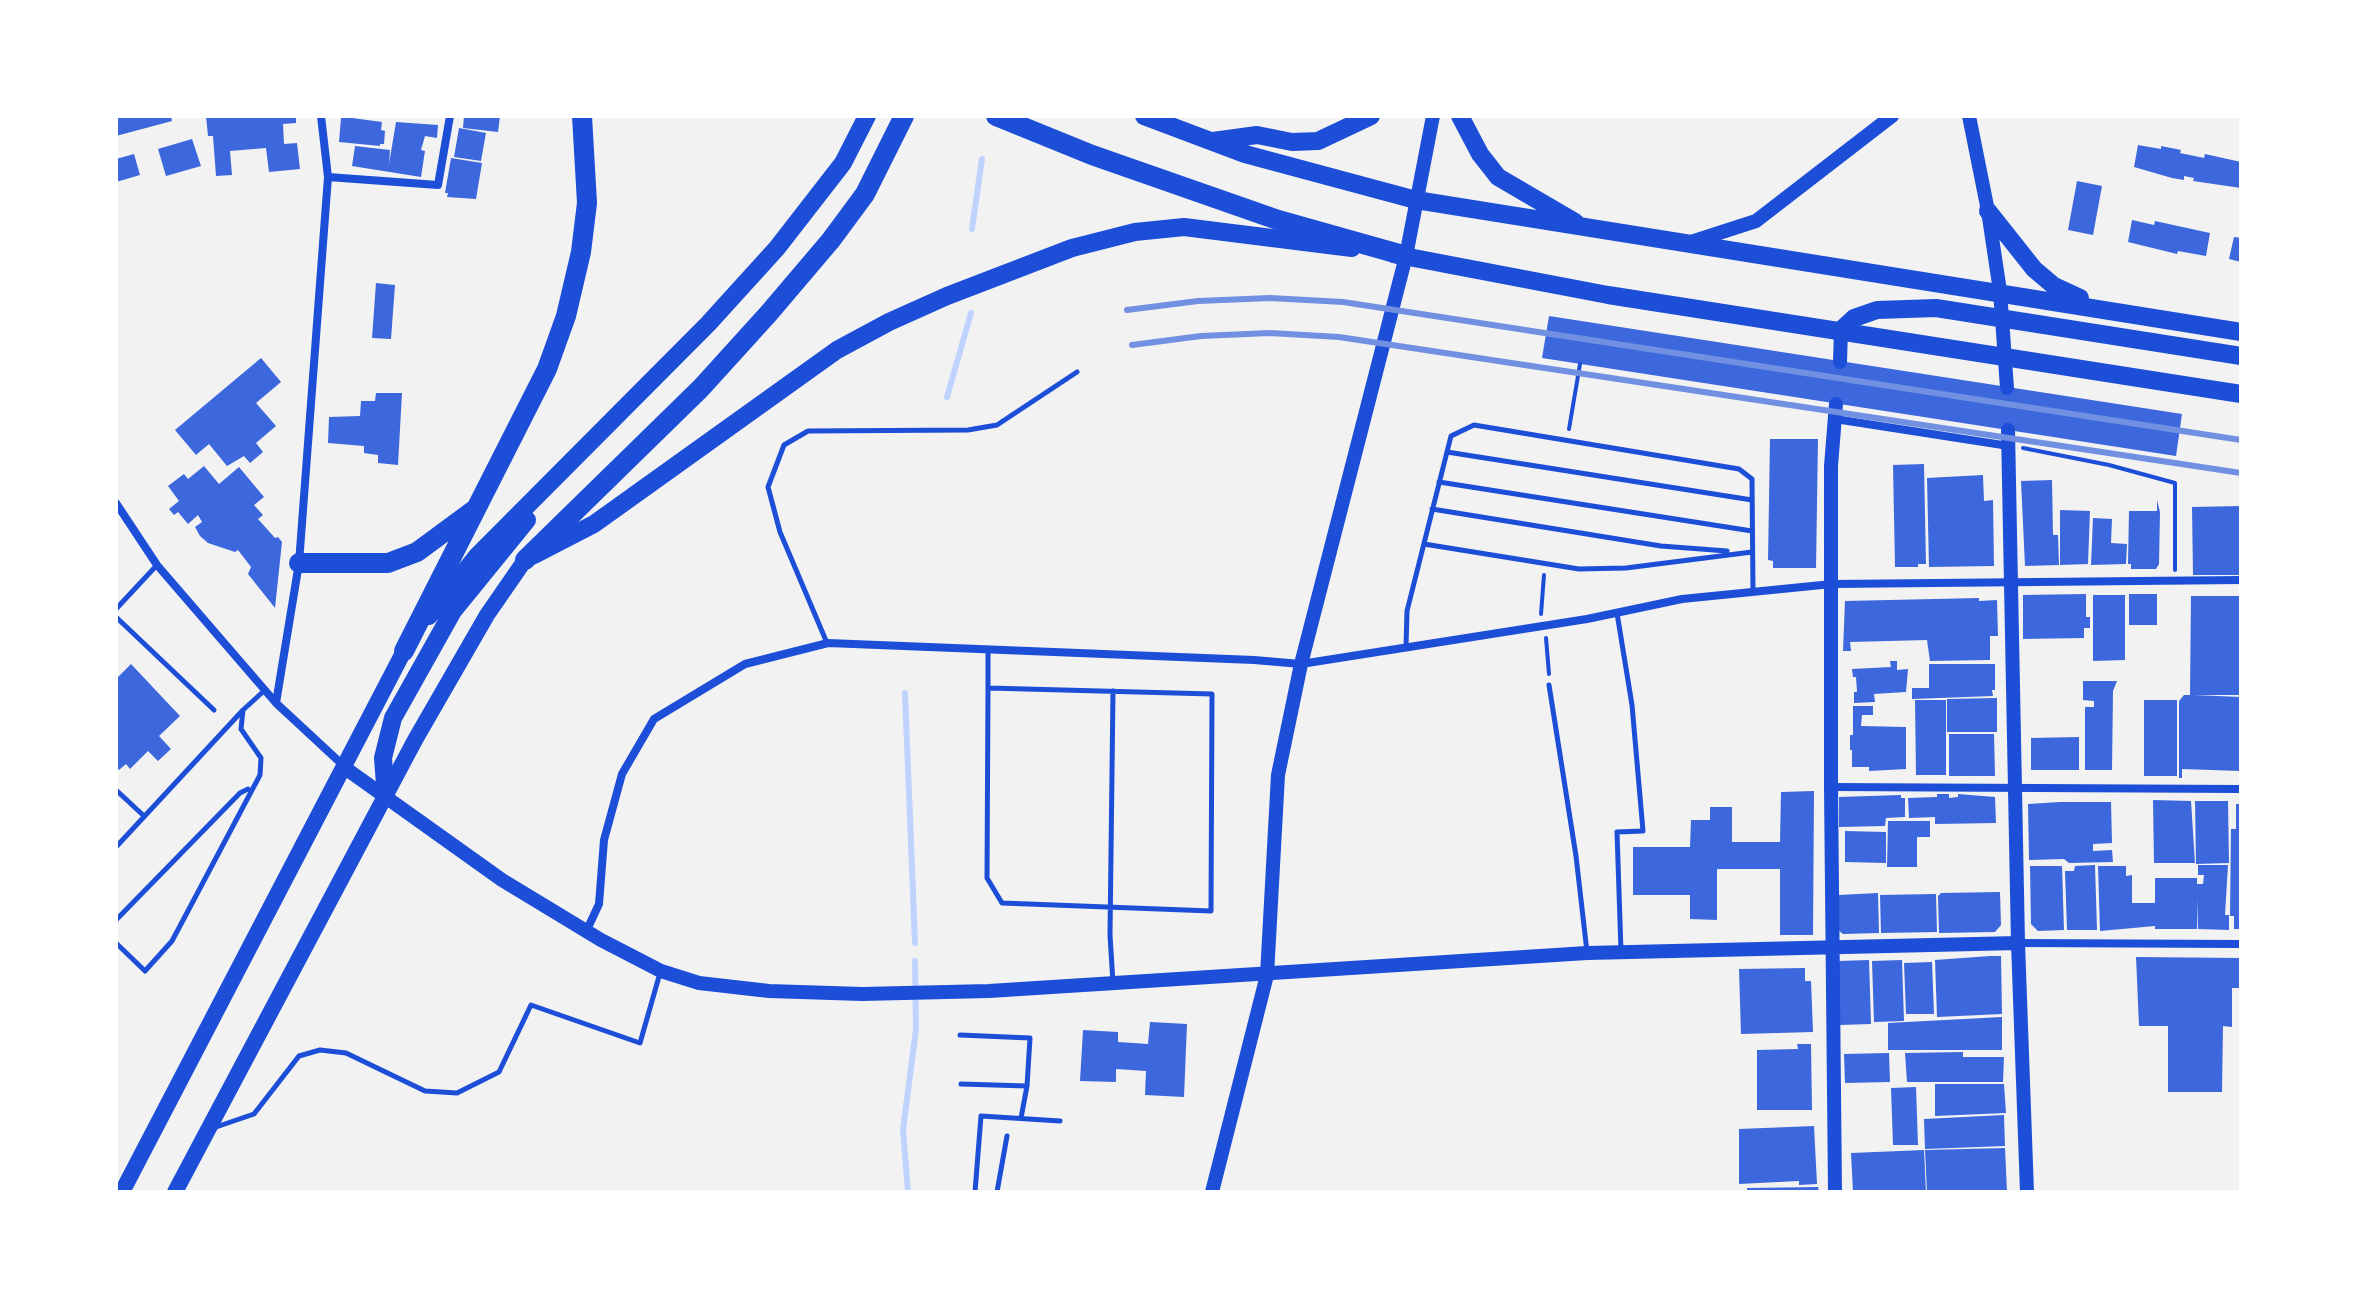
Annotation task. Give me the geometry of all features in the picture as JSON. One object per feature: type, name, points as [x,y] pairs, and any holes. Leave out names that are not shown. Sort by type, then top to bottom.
[{"type":"highway","points":[[404,651],[547,369],[566,316],[581,252],[587,203],[582,116]]},
{"type":"highway","points":[[404,651],[440,600],[477,556],[708,324],[777,248],[843,163],[867,116]]},
{"type":"highway","points":[[525,560],[701,388],[769,313],[831,240],[865,194],[904,116]]},
{"type":"highway","points":[[996,116],[1092,155],[1278,220],[1406,256]]},
{"type":"highway","points":[[1144,116],[1245,154],[1416,200],[1839,269],[2000,291],[2241,332]]},
{"type":"highway","points":[[1211,142],[1257,135],[1292,142],[1318,141],[1371,116]]},
{"type":"highway","points":[[1460,116],[1480,154],[1498,177],[1585,227]]},
{"type":"highway","points":[[1988,211],[2015,247],[2054,286],[2104,309]]},
{"type":"highway","points":[[525,560],[594,524],[837,350],[889,322],[1072,248],[1135,232],[1184,227],[1406,256],[1608,295],[2241,394]]},
{"type":"highway","points":[[1841,330],[1854,318],[1877,310],[1936,308],[2241,356]]},
{"type":"highway","points":[[386,797],[383,758],[386,738],[393,718],[429,652],[460,602],[572,460]]},
{"type":"highway","points":[[299,563],[388,563],[417,552],[477,508]]},
{"type":"main road","points":[[175,1192],[446,683],[525,560]]},
{"type":"main road","points":[[122,1192],[404,651]]},
{"type":"street","points":[[276,703],[299,563],[328,177],[321,116]]},
{"type":"street","points":[[328,177],[438,185],[450,116]]},
{"type":"street","points":[[1212,1192],[1267,975],[1278,775],[1301,664],[1406,256],[1433,116]]},
{"type":"street","points":[[1686,244],[1756,221],[1892,116]]},
{"type":"street","points":[[1969,116],[2000,291],[2007,388]]},
{"type":"street","points":[[1840,362],[1841,330]]},
{"type":"street","points":[[1835,1192],[1831,947],[1831,466],[1835,411],[2009,446]]},
{"type":"street","points":[[2008,430],[2018,943],[2027,1192]]},
{"type":"street","points":[[116,503],[157,565],[276,703],[345,768],[502,880],[586,932],[661,971],[699,983],[769,991],[862,994],[989,991],[1587,953],[2018,943],[2241,944]]},
{"type":"street","points":[[586,932],[599,904],[604,840],[622,774],[654,719],[745,664],[828,643],[1301,664],[1617,613],[1682,599],[1832,584],[2241,580]]},
{"type":"street","points":[[1831,787],[2241,789]]},
{"type":"lane","points":[[828,643],[780,532],[768,487],[784,445],[808,431],[968,430],[997,425],[1077,372]]},
{"type":"lane","points":[[1406,648],[1407,611],[1451,436],[1474,425],[1739,469],[1752,479],[1753,592]]},
{"type":"lane","points":[[1447,452],[1752,500]]},
{"type":"lane","points":[[1439,482],[1752,531]]},
{"type":"lane","points":[[1432,509],[1661,546],[1752,552]]},
{"type":"lane","points":[[1424,544],[1579,569],[1626,568],[1752,552]]},
{"type":"lane","points":[[116,609],[157,565]]},
{"type":"lane","points":[[1617,613],[1632,705],[1643,831],[1617,832],[1621,952]]},
{"type":"lane","points":[[116,617],[214,710]]},
{"type":"lane","points":[[988,650],[987,878],[1002,903],[1211,911],[1212,694],[988,688]]},
{"type":"lane","points":[[1549,685],[1576,856],[1587,953]]},
{"type":"lane","points":[[116,847],[243,710],[266,690]]},
{"type":"lane","points":[[1113,691],[1110,907],[1113,984]]},
{"type":"lane","points":[[116,943],[145,971],[172,941],[260,775],[261,758],[241,729],[243,710]]},
{"type":"lane","points":[[116,920],[240,793],[251,788]]},
{"type":"lane","points":[[116,790],[144,816]]},
{"type":"lane","points":[[207,1130],[254,1114],[299,1056],[320,1050],[346,1053],[425,1091],[457,1093],[499,1072],[531,1005],[640,1043],[661,971]]},
{"type":"lane","points":[[960,1035],[1030,1038],[1021,1118]]},
{"type":"lane","points":[[961,1084],[1027,1086]]},
{"type":"lane","points":[[975,1192],[981,1116],[1060,1121]]},
{"type":"lane","points":[[997,1192],[1007,1136]]},
{"type":"path","points":[[2009,446],[2109,465],[2175,483],[2175,580]]},
{"type":"path","points":[[1548,655],[1549,685]]},
{"type":"building","points":[[116,116],[171,116],[172,121],[116,136]]},
{"type":"building","points":[[206,116],[296,116],[296,123],[283,124],[284,144],[297,143],[300,169],[269,172],[266,148],[230,151],[232,175],[216,176],[213,136],[208,136]]},
{"type":"building","points":[[464,116],[500,116],[498,132],[463,128]]},
{"type":"building","points":[[341,118],[382,122],[384,144],[339,142]]},
{"type":"building","points":[[396,122],[438,125],[437,138],[425,136],[421,150],[425,151],[421,177],[352,166],[355,146],[390,150],[389,164]]},
{"type":"building","points":[[459,128],[486,133],[481,161],[454,157]]},
{"type":"building","points":[[192,139],[201,166],[166,176],[158,149]]},
{"type":"building","points":[[2138,145],[2161,149],[2161,146],[2204,158],[2205,154],[2241,162],[2241,188],[2193,181],[2194,178],[2184,176],[2184,180],[2172,178],[2134,167]]},
{"type":"building","points":[[134,154],[140,175],[116,182],[116,159]]},
{"type":"building","points":[[451,158],[482,163],[476,199],[447,197]]},
{"type":"building","points":[[2077,181],[2102,186],[2093,235],[2068,230]]},
{"type":"building","points":[[2132,220],[2154,225],[2155,221],[2210,233],[2206,256],[2178,251],[2177,254],[2128,242]]},
{"type":"building","points":[[2234,237],[2241,238],[2241,262],[2229,259]]},
{"type":"building","points":[[376,283],[395,285],[391,339],[372,338]]},
{"type":"building","points":[[1549,316],[2182,414],[2176,456],[1542,358]]},
{"type":"building","points":[[261,358],[281,382],[256,403],[276,426],[256,443],[263,452],[250,463],[244,456],[227,466],[209,444],[196,455],[175,430]]},
{"type":"building","points":[[376,393],[402,393],[398,465],[378,463],[378,455],[364,453],[364,446],[328,443],[329,417],[360,416],[361,401],[375,401]]},
{"type":"building","points":[[1770,439],[1818,439],[1816,568],[1773,568],[1773,561],[1768,560]]},
{"type":"building","points":[[1924,464],[1926,564],[1895,567],[1893,465]]},
{"type":"building","points":[[204,466],[219,484],[239,467],[264,497],[254,505],[263,515],[258,519],[282,542],[275,608],[248,574],[251,567],[238,550],[235,552],[208,543],[200,536],[195,527],[202,522],[198,515],[188,524],[178,512],[174,515],[169,509],[179,501],[168,486],[184,474],[188,479]]},
{"type":"building","points":[[1983,475],[1984,501],[1993,500],[1994,566],[1929,567],[1927,478]]},
{"type":"building","points":[[2052,480],[2053,535],[2058,535],[2059,565],[2025,566],[2021,481]]},
{"type":"building","points":[[2157,500],[2160,512],[2159,564],[2156,569],[2131,569],[2131,564],[2128,564],[2129,511],[2157,511]]},
{"type":"building","points":[[2241,506],[2241,575],[2193,575],[2192,507]]},
{"type":"building","points":[[2060,510],[2090,511],[2088,564],[2060,565]]},
{"type":"building","points":[[2093,518],[2112,519],[2111,543],[2127,544],[2126,564],[2091,565]]},
{"type":"building","points":[[2086,594],[2086,617],[2090,617],[2090,628],[2084,628],[2084,638],[2023,639],[2023,595]]},
{"type":"building","points":[[2129,594],[2157,594],[2157,625],[2129,625]]},
{"type":"building","points":[[2093,595],[2125,595],[2125,660],[2093,661]]},
{"type":"building","points":[[2191,596],[2241,596],[2241,695],[2194,695],[2241,697],[2241,771],[2182,769],[2182,778],[2179,778],[2179,701],[2184,695],[2190,695]]},
{"type":"building","points":[[1979,598],[1979,601],[1997,600],[1998,636],[1990,636],[1990,660],[1930,661],[1927,640],[1850,642],[1851,651],[1843,651],[1845,601]]},
{"type":"building","points":[[1890,661],[1897,661],[1897,670],[1908,669],[1906,692],[1874,694],[1875,702],[1854,703],[1854,692],[1857,692],[1852,669],[1891,667]]},
{"type":"building","points":[[131,664],[180,716],[159,736],[171,749],[158,761],[148,751],[130,769],[126,764],[119,770],[116,766],[116,679]]},
{"type":"building","points":[[1929,664],[1995,664],[1993,696],[1912,699],[1912,688],[1929,688]]},
{"type":"building","points":[[2083,681],[2117,681],[2113,691],[2112,770],[2085,770],[2085,707],[2094,707],[2094,701],[2083,700]]},
{"type":"building","points":[[1997,698],[1997,732],[1947,732],[1947,699]]},
{"type":"building","points":[[1915,700],[1946,700],[1946,775],[1916,775]]},
{"type":"building","points":[[2144,700],[2177,700],[2177,776],[2144,776]]},
{"type":"building","points":[[1853,706],[1873,706],[1873,715],[1862,715],[1861,726],[1906,727],[1906,769],[1869,771],[1869,767],[1852,767],[1850,735],[1853,735]]},
{"type":"building","points":[[1949,734],[1994,734],[1995,776],[1949,776]]},
{"type":"building","points":[[2079,737],[2079,770],[2031,770],[2031,738]]},
{"type":"building","points":[[1814,791],[1813,935],[1780,935],[1780,869],[1717,869],[1717,920],[1690,919],[1690,895],[1633,895],[1633,847],[1690,847],[1691,820],[1710,820],[1710,807],[1732,807],[1732,842],[1780,842],[1781,792]]},
{"type":"building","points":[[1937,794],[1949,794],[1949,798],[1958,797],[1958,794],[1995,797],[1996,823],[1935,824],[1935,817],[1909,818],[1908,798],[1937,797]]},
{"type":"building","points":[[1901,795],[1905,798],[1905,817],[1886,818],[1885,826],[1839,827],[1839,797]]},
{"type":"building","points":[[2153,800],[2191,801],[2195,863],[2154,863]]},
{"type":"building","points":[[2195,801],[2228,801],[2229,863],[2196,864]]},
{"type":"building","points":[[2111,802],[2112,843],[2093,844],[2093,851],[2112,850],[2113,862],[2029,860],[2028,804]]},
{"type":"building","points":[[2236,804],[2241,804],[2241,929],[2234,929],[2234,916],[2230,916],[2231,829],[2236,829]]},
{"type":"building","points":[[1888,821],[1930,821],[1930,837],[1917,837],[1917,867],[1887,867]]},
{"type":"building","points":[[1845,831],[1886,832],[1886,863],[1845,862]]},
{"type":"building","points":[[2095,865],[2097,930],[2067,930],[2065,871],[2074,871],[2075,866]]},
{"type":"building","points":[[2198,865],[2228,865],[2225,915],[2229,915],[2229,930],[2198,929],[2197,899],[2197,929],[2155,929],[2155,926],[2100,931],[2098,866],[2126,866],[2126,876],[2132,875],[2132,903],[2155,903],[2155,878],[2197,878],[2197,884],[2203,884],[2204,875],[2198,875]]},
{"type":"building","points":[[2030,866],[2062,866],[2064,930],[2038,931],[2031,924]]},
{"type":"building","points":[[2000,892],[2001,925],[1995,932],[1939,933],[1938,896],[1941,893]]},
{"type":"building","points":[[1878,893],[1879,933],[1843,934],[1838,930],[1838,895]]},
{"type":"building","points":[[1936,894],[1937,932],[1881,933],[1880,895]]},
{"type":"building","points":[[2001,956],[2002,1014],[1937,1017],[1935,960]]},
{"type":"building","points":[[2136,957],[2241,958],[2241,988],[2232,988],[2232,1027],[2223,1026],[2222,1092],[2168,1092],[2168,1026],[2139,1026]]},
{"type":"building","points":[[1869,960],[1871,1024],[1840,1025],[1838,961]]},
{"type":"building","points":[[1902,960],[1904,1021],[1874,1022],[1872,961]]},
{"type":"building","points":[[1932,962],[1934,1014],[1906,1014],[1904,963]]},
{"type":"building","points":[[1805,968],[1805,981],[1811,981],[1813,1032],[1741,1034],[1739,969]]},
{"type":"building","points":[[2002,1017],[2002,1050],[1888,1050],[1888,1023]]},
{"type":"building","points":[[1150,1022],[1187,1024],[1184,1097],[1145,1095],[1146,1071],[1116,1069],[1116,1082],[1080,1081],[1083,1030],[1118,1032],[1118,1042],[1148,1044]]},
{"type":"building","points":[[1797,1044],[1811,1044],[1812,1110],[1757,1110],[1757,1050],[1798,1049]]},
{"type":"building","points":[[1963,1052],[1963,1057],[2004,1057],[2003,1082],[1907,1082],[1905,1053]]},
{"type":"building","points":[[1889,1053],[1890,1082],[1845,1083],[1844,1054]]},
{"type":"building","points":[[1935,1084],[2004,1084],[2006,1113],[1935,1116]]},
{"type":"building","points":[[1916,1087],[1918,1145],[1893,1145],[1891,1088]]},
{"type":"building","points":[[2004,1115],[2005,1146],[1925,1149],[1924,1119]]},
{"type":"building","points":[[1814,1126],[1817,1184],[1799,1185],[1799,1181],[1739,1184],[1739,1129]]},
{"type":"building","points":[[2005,1148],[2007,1192],[1927,1192],[1925,1150]]},
{"type":"building","points":[[1924,1150],[1926,1192],[1853,1192],[1851,1153]]},
{"type":"building","points":[[1818,1187],[1819,1192],[1747,1192],[1747,1188]]},
{"type":"waterway","points":[[972,229],[982,159]]},
{"type":"waterway","points":[[947,397],[971,313]]},
{"type":"waterway","points":[[905,693],[915,943]]},
{"type":"waterway","points":[[908,1192],[903,1130],[916,1029],[915,961]]},
{"type":"railway","points":[[1127,310],[1198,301],[1270,298],[1343,302],[2241,440]]},
{"type":"railway","points":[[1132,345],[1201,336],[1270,333],[1339,337],[2241,473]]}]
